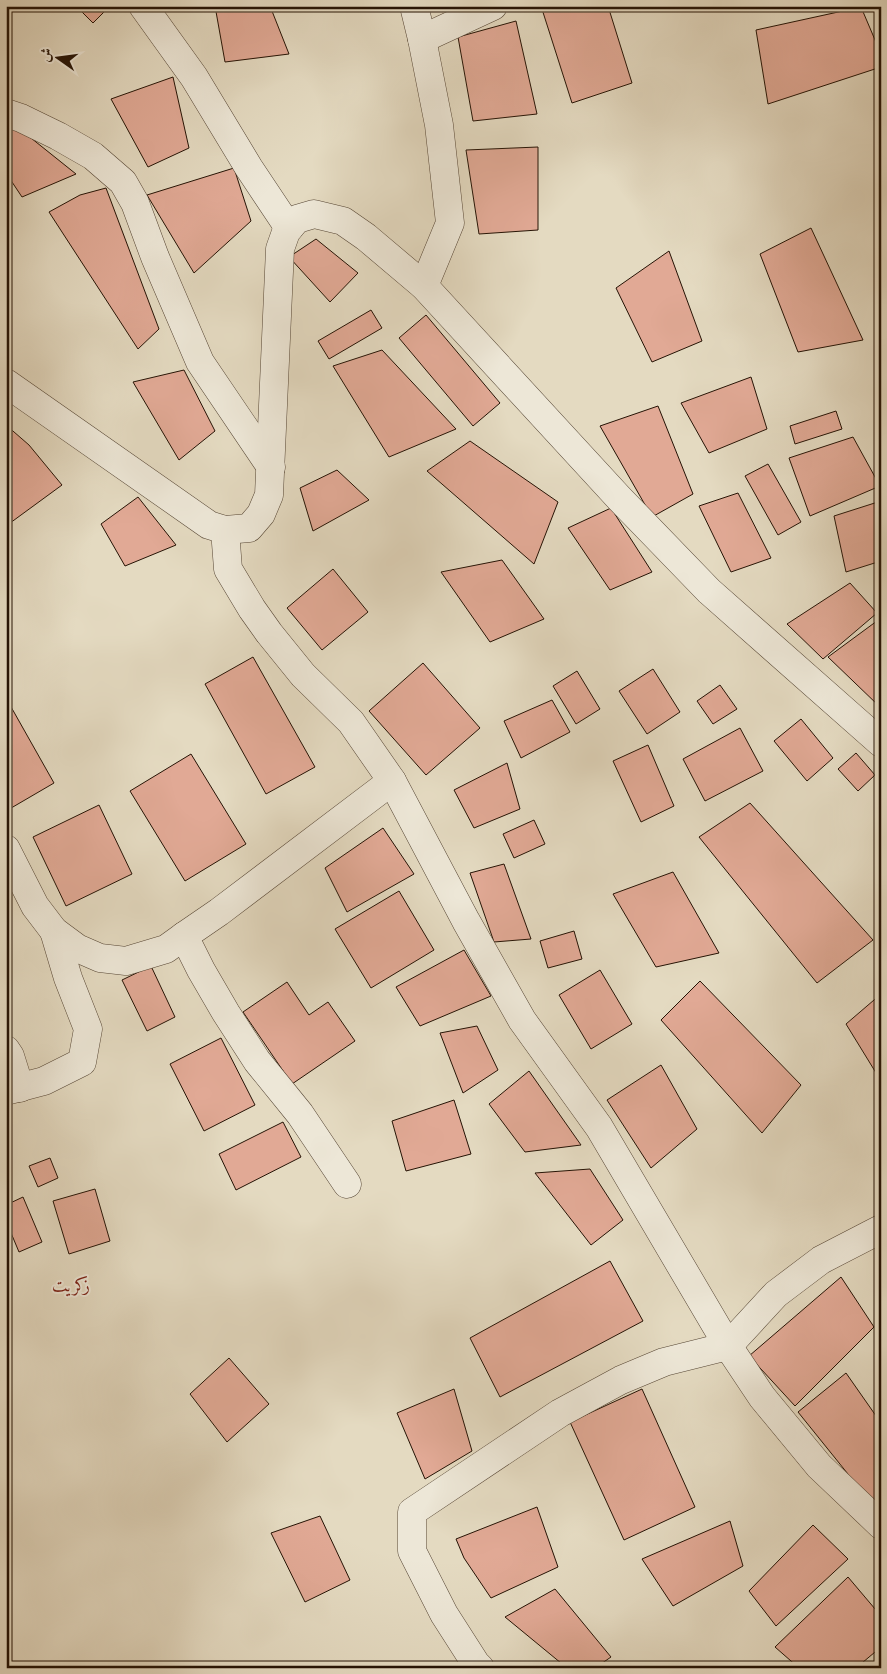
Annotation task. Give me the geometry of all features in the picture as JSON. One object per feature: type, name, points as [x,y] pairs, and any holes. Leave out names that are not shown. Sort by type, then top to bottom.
[{"type":"street","points":[[143,6],[194,78],[249,168],[289,228]]},
{"type":"street","points":[[414,6],[439,125],[450,223],[424,286]]},
{"type":"street","points":[[422,39],[493,6]]},
{"type":"street","points":[[6,113],[58,136],[93,156],[123,182],[135,203],[155,257],[200,362],[271,467]]},
{"type":"street","points":[[6,383],[209,525],[225,530],[249,528],[261,514],[269,495],[280,249],[286,232],[297,220],[314,214],[343,221],[366,236],[424,286],[619,498],[709,591],[881,743]]},
{"type":"street","points":[[225,530],[228,569],[252,609],[303,675],[351,722],[392,781],[466,922],[522,1020],[599,1127],[728,1346],[762,1397],[819,1466],[881,1525]]},
{"type":"street","points":[[6,849],[35,906],[54,931],[77,948],[100,958],[126,961],[166,949],[219,912],[392,781]]},
{"type":"street","points":[[6,1050],[10,1056],[13,1089],[44,1081],[82,1062],[88,1029],[68,978],[54,931]]},
{"type":"street","points":[[184,936],[201,970],[252,1053],[300,1114],[347,1184]]},
{"type":"street","points":[[480,1668],[444,1614],[412,1552],[412,1512],[560,1413],[621,1380],[664,1362],[728,1346],[776,1294],[821,1260],[881,1229]]},
{"type":"building","points":[[76,6],[110,6],[93,23]]},
{"type":"building","points":[[215,6],[270,6],[289,54],[225,62]]},
{"type":"building","points":[[541,6],[608,6],[632,83],[572,103]]},
{"type":"building","points":[[861,7],[881,54],[881,67],[768,104],[756,30]]},
{"type":"building","points":[[516,21],[537,114],[473,121],[458,37]]},
{"type":"building","points":[[173,77],[189,148],[148,167],[111,99]]},
{"type":"building","points":[[16,126],[76,174],[22,197],[6,173],[6,132]]},
{"type":"building","points":[[538,147],[538,230],[479,234],[466,150]]},
{"type":"building","points":[[234,168],[251,221],[194,273],[147,195]]},
{"type":"building","points":[[106,188],[159,329],[138,349],[49,212],[80,195]]},
{"type":"building","points":[[811,228],[863,340],[798,352],[760,254]]},
{"type":"building","points":[[316,239],[358,273],[330,302],[289,257]]},
{"type":"building","points":[[669,251],[702,341],[652,362],[616,288]]},
{"type":"building","points":[[371,310],[382,328],[329,359],[318,341]]},
{"type":"building","points":[[426,315],[500,403],[473,426],[399,338]]},
{"type":"building","points":[[382,350],[456,429],[389,457],[333,366]]},
{"type":"building","points":[[184,370],[215,431],[179,460],[133,382]]},
{"type":"building","points":[[751,377],[767,429],[709,453],[681,403]]},
{"type":"building","points":[[658,406],[693,494],[652,517],[600,426]]},
{"type":"building","points":[[836,411],[842,429],[795,444],[790,426]]},
{"type":"building","points":[[6,425],[29,445],[62,485],[6,526]]},
{"type":"building","points":[[853,437],[880,486],[810,516],[789,458]]},
{"type":"building","points":[[470,441],[558,502],[534,564],[427,471]]},
{"type":"building","points":[[768,464],[801,522],[778,535],[745,476]]},
{"type":"building","points":[[337,470],[369,500],[313,531],[300,488]]},
{"type":"building","points":[[738,493],[771,558],[731,572],[699,506]]},
{"type":"building","points":[[138,497],[176,545],[125,566],[101,524]]},
{"type":"building","points":[[881,501],[881,561],[846,572],[834,516]]},
{"type":"building","points":[[611,508],[652,572],[610,590],[568,528]]},
{"type":"building","points":[[502,560],[544,619],[490,642],[441,572]]},
{"type":"building","points":[[333,569],[368,612],[322,650],[287,608]]},
{"type":"building","points":[[850,583],[877,613],[823,659],[787,624]]},
{"type":"building","points":[[881,618],[881,707],[880,707],[828,657]]},
{"type":"building","points":[[253,657],[315,767],[266,794],[205,684]]},
{"type":"building","points":[[423,663],[480,728],[426,775],[369,711]]},
{"type":"building","points":[[653,669],[680,712],[647,734],[619,691]]},
{"type":"building","points":[[577,671],[600,709],[576,724],[553,686]]},
{"type":"building","points":[[720,685],[737,709],[713,724],[697,701]]},
{"type":"building","points":[[6,698],[54,783],[6,811]]},
{"type":"building","points":[[552,700],[570,732],[521,758],[504,721]]},
{"type":"building","points":[[801,719],[833,758],[807,781],[774,741]]},
{"type":"building","points":[[740,728],[763,771],[705,801],[683,759]]},
{"type":"building","points":[[648,745],[674,806],[641,822],[613,761]]},
{"type":"building","points":[[856,753],[875,775],[858,791],[838,769]]},
{"type":"building","points":[[191,754],[246,844],[185,881],[130,791]]},
{"type":"building","points":[[507,763],[520,809],[474,828],[454,790]]},
{"type":"building","points":[[750,803],[873,940],[817,983],[699,837]]},
{"type":"building","points":[[99,805],[132,874],[66,906],[33,837]]},
{"type":"building","points":[[534,820],[545,844],[514,858],[503,834]]},
{"type":"building","points":[[383,828],[414,874],[347,912],[325,868]]},
{"type":"building","points":[[504,864],[531,939],[494,942],[470,873]]},
{"type":"building","points":[[673,872],[719,953],[656,967],[613,894]]},
{"type":"building","points":[[399,891],[434,950],[371,988],[335,929]]},
{"type":"building","points":[[574,931],[582,959],[548,968],[540,941]]},
{"type":"building","points":[[464,950],[491,996],[420,1026],[396,987]]},
{"type":"building","points":[[151,966],[175,1017],[147,1031],[122,980]]},
{"type":"building","points":[[600,970],[632,1024],[591,1049],[559,995]]},
{"type":"building","points":[[700,981],[801,1085],[762,1133],[661,1020]]},
{"type":"building","points":[[287,982],[309,1015],[328,1002],[355,1041],[292,1084],[243,1012]]},
{"type":"building","points":[[881,994],[881,1081],[846,1024]]},
{"type":"building","points":[[477,1026],[498,1070],[463,1093],[440,1033]]},
{"type":"building","points":[[221,1038],[255,1105],[204,1131],[170,1064]]},
{"type":"building","points":[[661,1065],[697,1129],[651,1168],[607,1100]]},
{"type":"building","points":[[529,1071],[581,1145],[525,1152],[489,1104]]},
{"type":"building","points":[[454,1100],[471,1154],[406,1171],[392,1121]]},
{"type":"building","points":[[283,1122],[301,1157],[236,1190],[219,1154]]},
{"type":"building","points":[[50,1158],[58,1178],[38,1187],[29,1166]]},
{"type":"building","points":[[590,1169],[623,1220],[591,1245],[535,1173]]},
{"type":"building","points":[[95,1189],[110,1241],[69,1254],[53,1201]]},
{"type":"building","points":[[23,1197],[42,1242],[19,1252],[6,1221],[6,1205]]},
{"type":"building","points":[[610,1261],[643,1321],[500,1397],[470,1338]]},
{"type":"building","points":[[841,1277],[874,1327],[795,1406],[749,1356]]},
{"type":"building","points":[[229,1358],[269,1404],[227,1442],[190,1394]]},
{"type":"building","points":[[846,1373],[881,1423],[881,1515],[798,1412]]},
{"type":"building","points":[[454,1389],[472,1451],[425,1479],[397,1413]]},
{"type":"building","points":[[642,1389],[695,1507],[624,1540],[570,1422]]},
{"type":"building","points":[[537,1507],[558,1567],[491,1598],[464,1558],[456,1539]]},
{"type":"building","points":[[320,1516],[350,1580],[305,1602],[271,1533]]},
{"type":"building","points":[[730,1521],[743,1566],[673,1606],[642,1559]]},
{"type":"building","points":[[813,1525],[848,1559],[776,1626],[749,1591]]},
{"type":"building","points":[[848,1577],[881,1616],[881,1647],[856,1668],[799,1668],[775,1647]]},
{"type":"building","points":[[555,1589],[611,1657],[595,1668],[567,1668],[505,1617]]},
{"type":"district","name":"زكريت","points":[[71,1285]]}]
